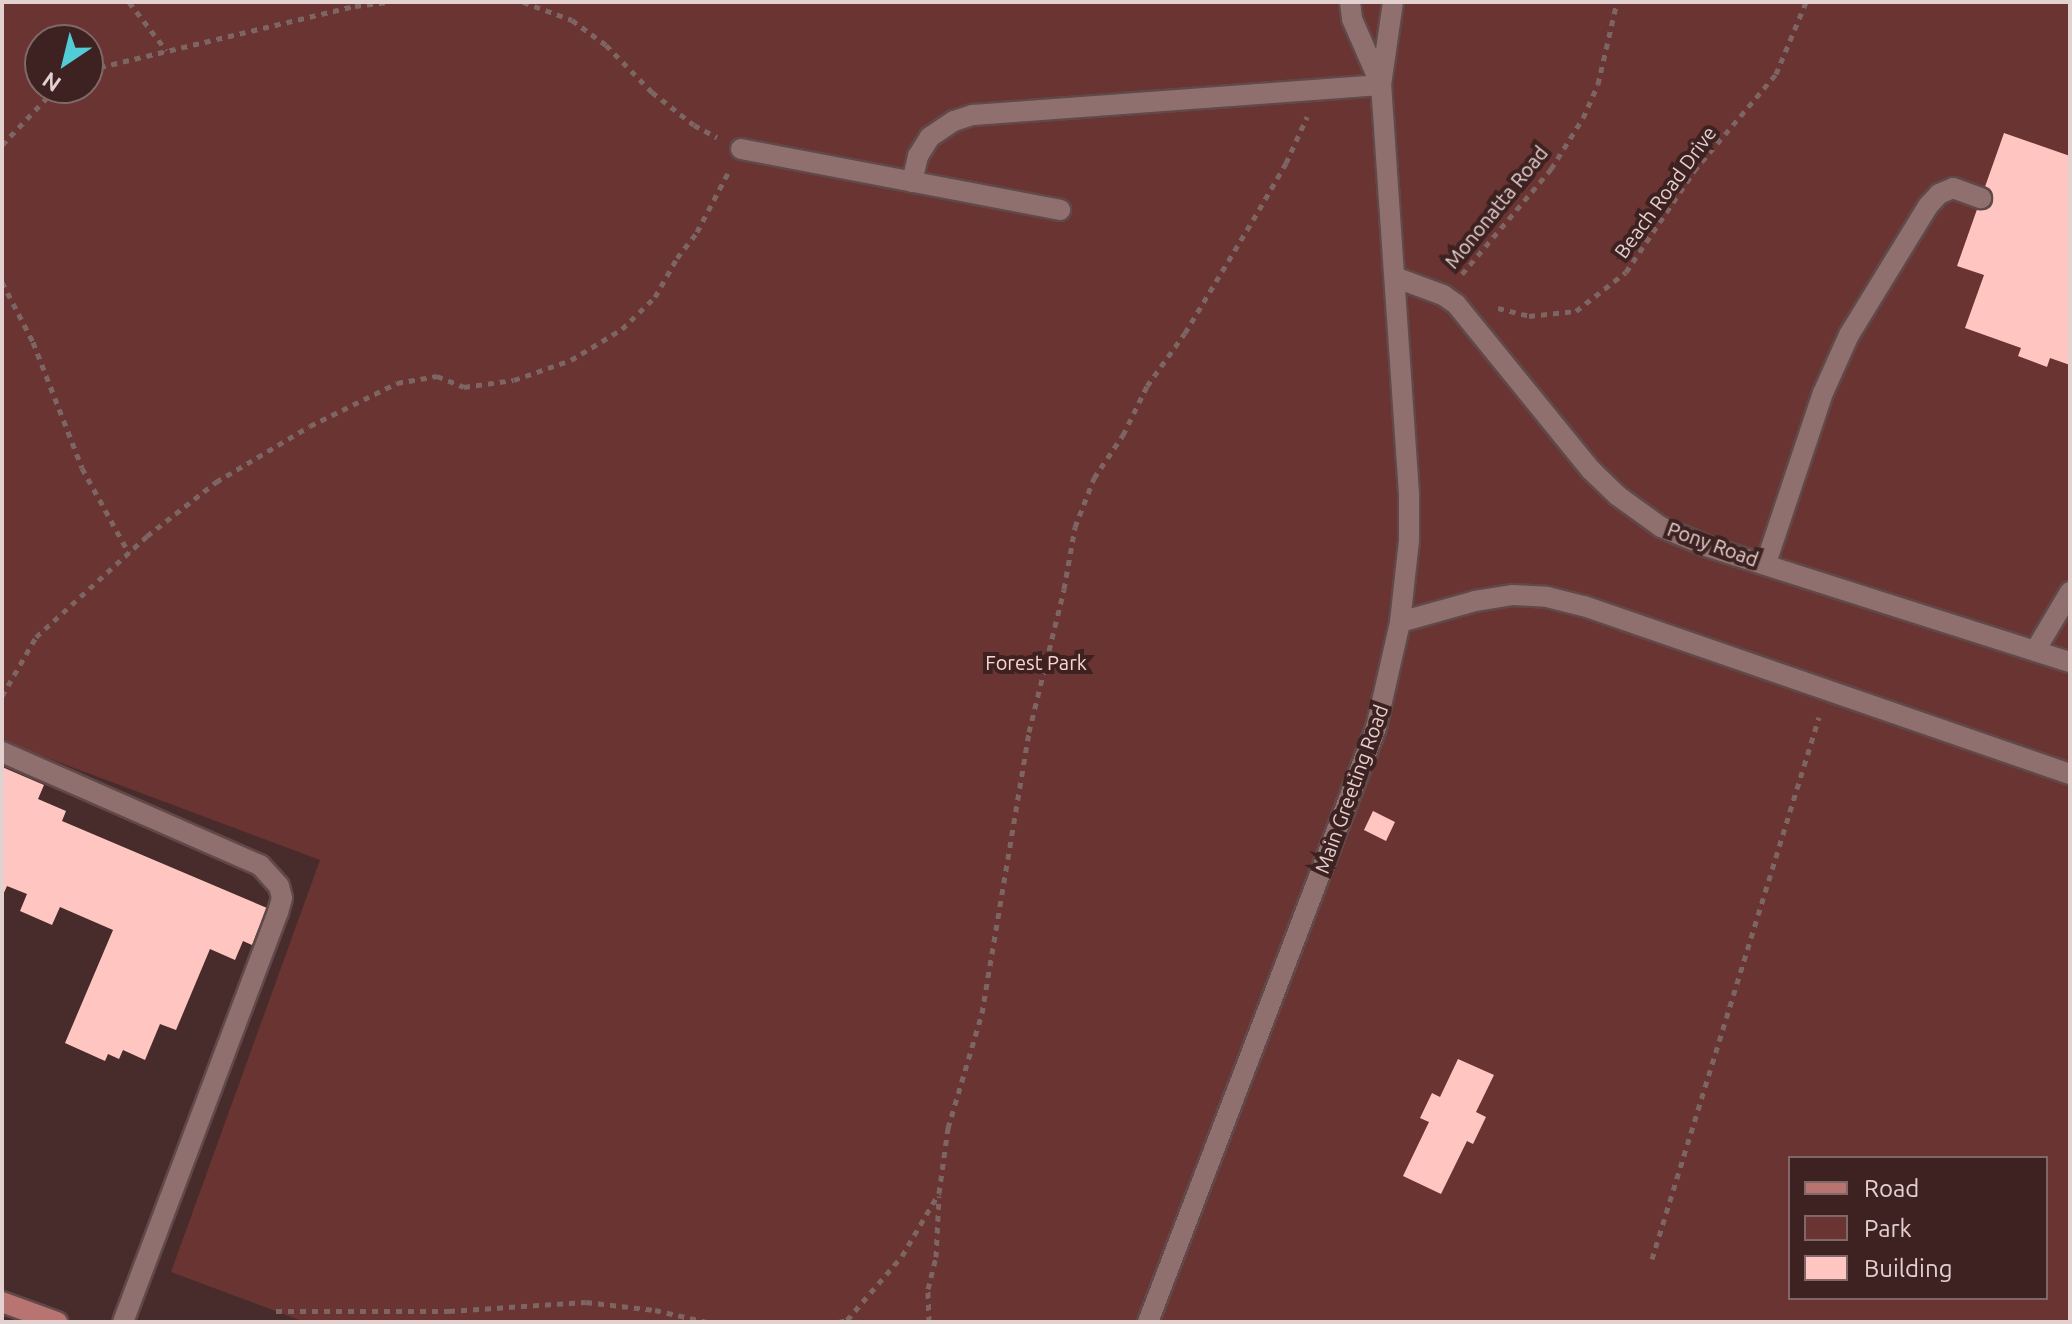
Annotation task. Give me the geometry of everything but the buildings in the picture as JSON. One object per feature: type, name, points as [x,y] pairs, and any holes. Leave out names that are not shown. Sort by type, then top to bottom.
[{"type":"main road","points":[[2,1302],[57,1322]]},
{"type":"street","name":"Main Greeting Road","points":[[1350,2],[1352,19],[1381,85]]},
{"type":"street","name":"Main Greeting Road","points":[[1148,1322],[1376,728],[1400,622],[1409,509],[1397,278],[1381,85],[1393,2]]},
{"type":"street","points":[[912,182],[918,156],[930,137],[954,121],[973,115],[1381,85]]},
{"type":"street","points":[[741,149],[1060,210]]},
{"type":"street","points":[[1766,563],[1823,393],[1849,335],[1928,206],[1939,194],[1953,188],[1981,198]]},
{"type":"street","name":"Pony Road","points":[[1397,278],[1443,295],[1470,318],[1591,470],[1618,496],[1661,527],[1686,539],[2070,662]]},
{"type":"street","points":[[2035,651],[2070,592]]},
{"type":"street","points":[[1400,622],[1475,601],[1512,595],[1547,597],[1584,606],[2070,774]]},
{"type":"street","points":[[2,752],[260,865],[279,886],[282,898],[123,1322]]},
{"type":"path","points":[[129,2],[166,50]]},
{"type":"path","points":[[104,66],[386,2]]},
{"type":"path","points":[[2,696],[36,637],[129,553],[216,482],[310,426],[397,383],[437,376],[464,387],[514,380],[571,360],[622,329],[655,297],[677,258],[697,232],[741,149],[694,125],[652,92],[606,45],[572,20],[523,2]]},
{"type":"path","name":"Mononatta Road","points":[[1443,295],[1551,169],[1583,118],[1598,84],[1617,2]]},
{"type":"path","name":"Beach Road Drive","points":[[1443,295],[1529,316],[1576,311],[1626,272],[1694,171],[1776,74],[1806,2]]},
{"type":"path","points":[[929,1322],[928,1289],[936,1257],[939,1193],[948,1128],[982,1013],[1029,732],[1064,589],[1075,527],[1094,478],[1123,435],[1147,386],[1185,333],[1286,163],[1303,131],[1317,90]]},
{"type":"path","points":[[2,145],[41,104]]},
{"type":"path","points":[[2,282],[33,342],[82,468],[129,553]]},
{"type":"path","points":[[1652,1259],[1827,690]]},
{"type":"path","points":[[839,1322],[847,1320],[902,1256],[939,1193]]},
{"type":"path","points":[[276,1311],[492,1310],[586,1302],[655,1310],[707,1322]]},
{"type":"green space","name":"Forest Park","points":[[2,2],[2070,2],[2070,1322],[305,1322],[171,1272],[320,860],[2,741]]}]
